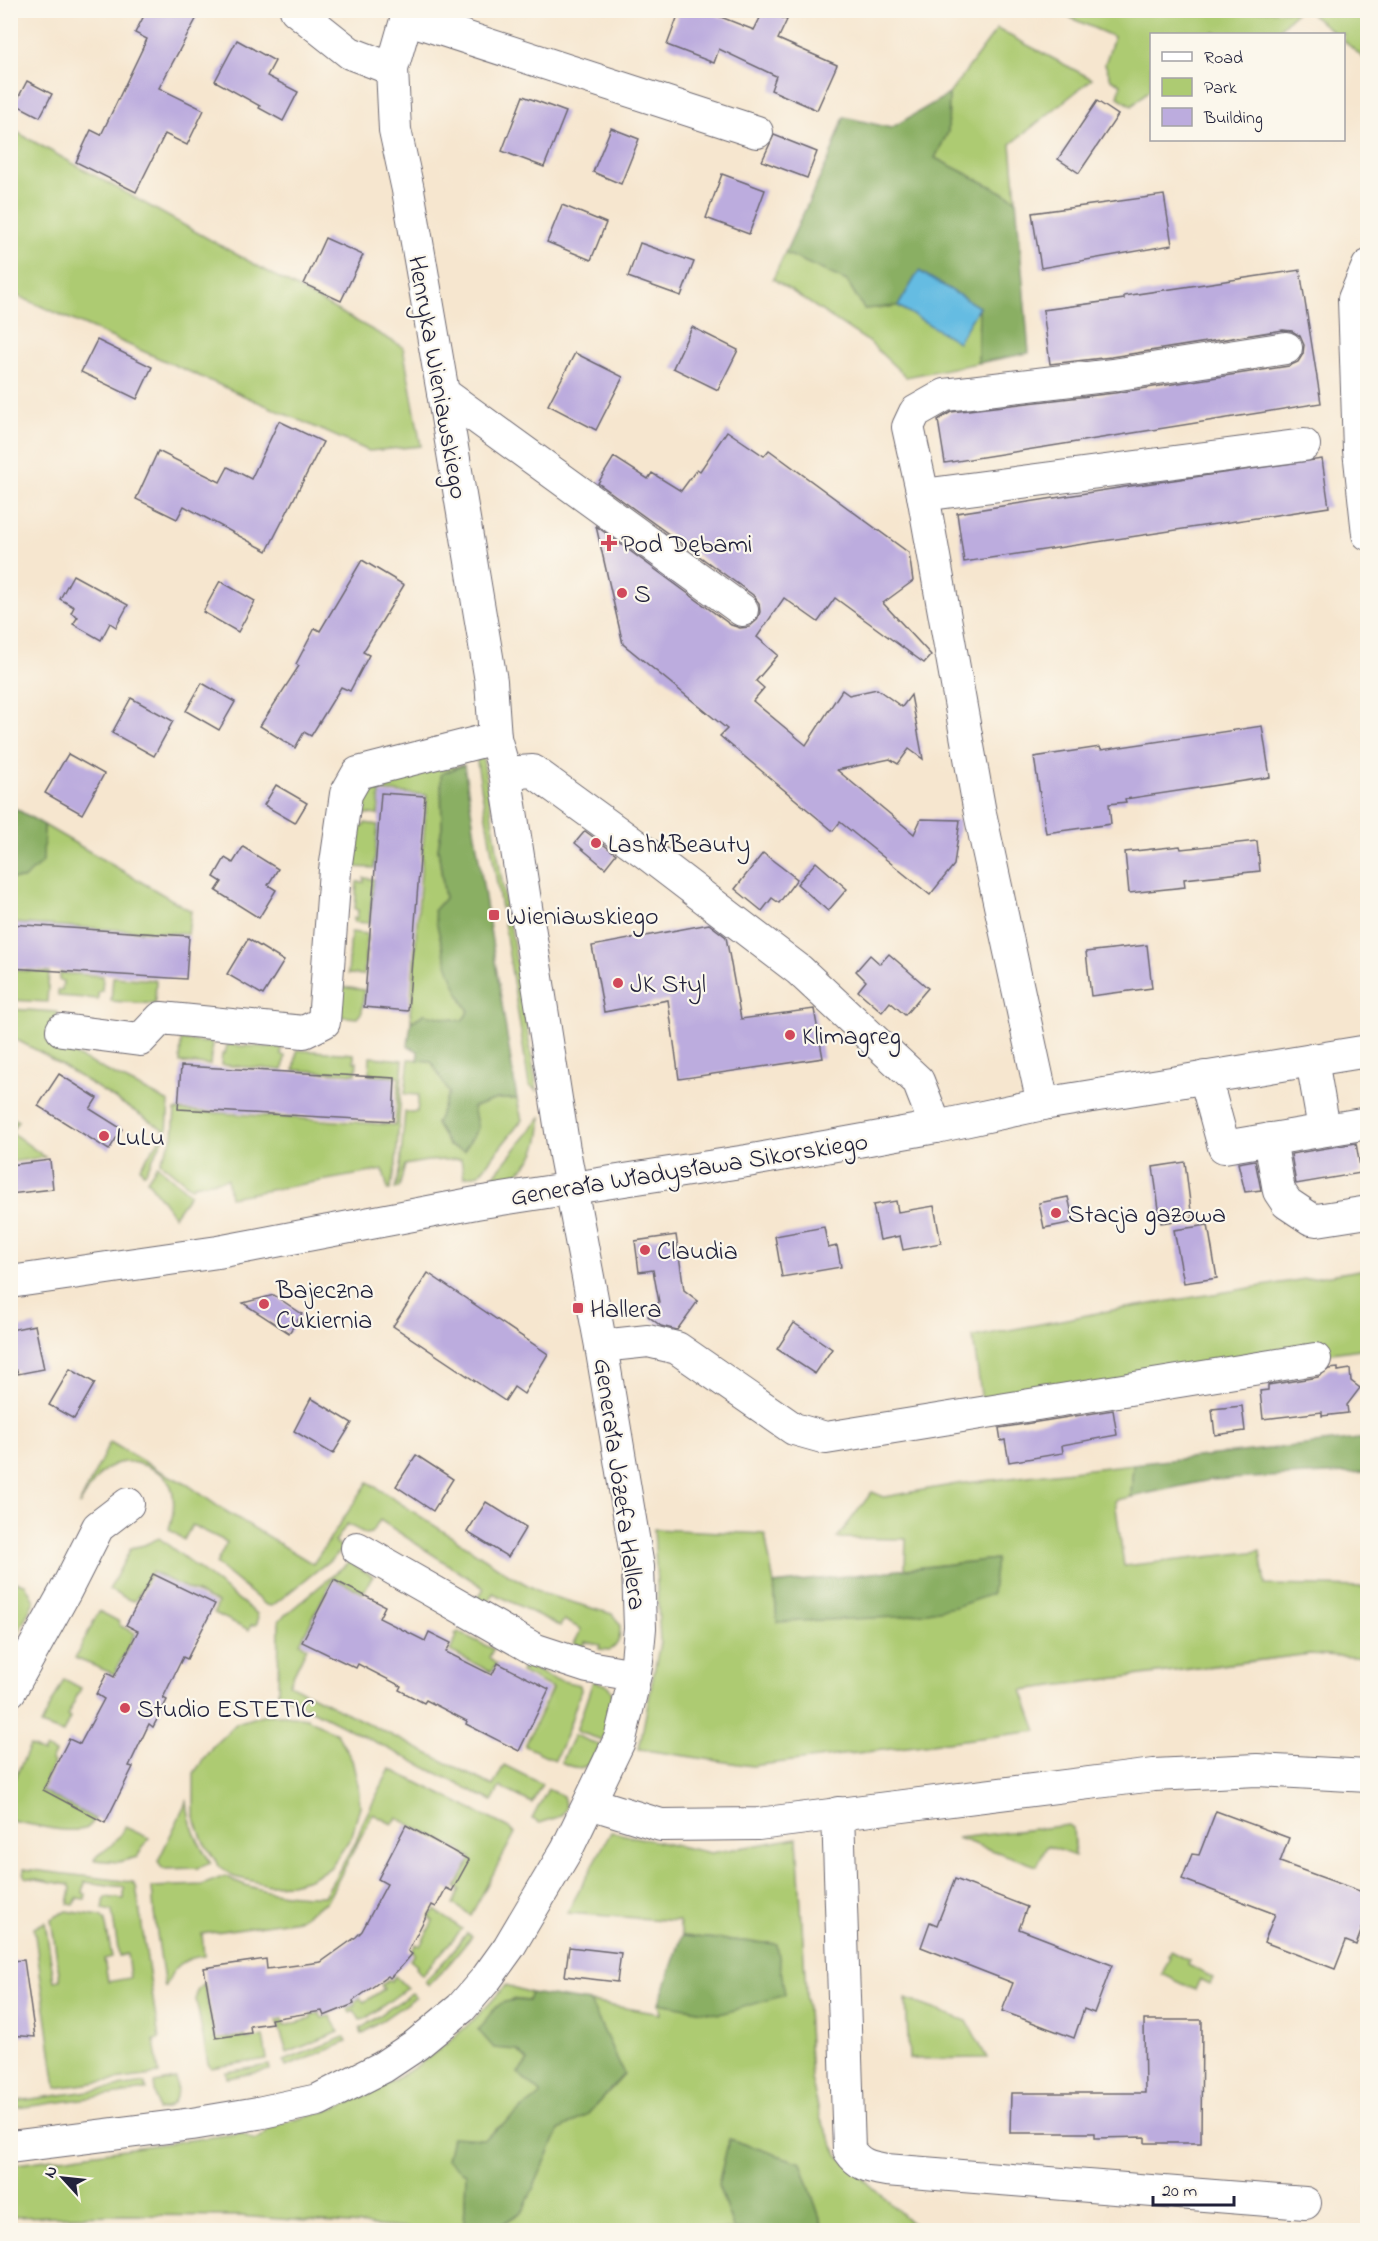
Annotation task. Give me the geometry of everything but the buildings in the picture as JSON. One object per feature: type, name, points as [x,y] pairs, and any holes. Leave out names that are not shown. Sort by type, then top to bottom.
[{"type":"street","points":[[296,10],[350,53],[392,69]]},
{"type":"street","name":"Henryka Wieniawskiego","points":[[573,1189],[564,1150],[505,773],[495,738],[491,681],[444,393],[395,130],[392,69],[408,14],[757,132]]},
{"type":"street","points":[[1368,266],[1354,299],[1359,450],[1368,534]]},
{"type":"street","points":[[1043,1104],[980,813],[923,495],[908,427],[915,412],[945,395],[1113,375],[1286,348]]},
{"type":"street","points":[[444,393],[742,610]]},
{"type":"street","points":[[923,495],[1304,445]]},
{"type":"street","points":[[62,1030],[140,1040],[161,1018],[304,1032],[324,1022],[335,870],[345,794],[358,773],[495,738]]},
{"type":"street","points":[[505,773],[533,771],[646,853],[798,970],[918,1082],[936,1126]]},
{"type":"street","name":"Generała Władysława Sikorskiego","points":[[10,1282],[218,1252],[476,1203],[747,1161],[1043,1104],[1368,1051]]},
{"type":"street","points":[[1312,1060],[1324,1129]]},
{"type":"street","points":[[1205,1077],[1224,1147],[1368,1123]]},
{"type":"street","points":[[1270,1139],[1279,1191],[1282,1198],[1298,1211],[1317,1220],[1368,1212]]},
{"type":"street","name":"Generała Józefa Hallera","points":[[10,2147],[192,2124],[318,2100],[383,2067],[416,2045],[461,2007],[486,1979],[533,1909],[567,1849],[620,1739],[634,1675],[640,1628],[638,1567],[573,1189]]},
{"type":"street","points":[[601,1346],[648,1341],[677,1348],[794,1429],[826,1438],[1315,1359]]},
{"type":"street","points":[[10,1691],[98,1527],[128,1504]]},
{"type":"street","points":[[357,1548],[536,1650],[588,1667],[634,1675]]},
{"type":"street","points":[[590,1803],[661,1825],[758,1824],[1154,1775],[1257,1770],[1368,1776]]},
{"type":"street","points":[[838,1813],[849,2150],[855,2160],[867,2167],[886,2170],[1305,2203]]},
{"type":"green space","points":[[1055,11],[1297,11],[1276,33],[1150,33],[1150,89],[1132,106],[1118,97],[1121,84],[1111,79],[1105,64],[1114,37]]},
{"type":"green space","points":[[1307,11],[1367,11],[1367,61],[1345,42],[1345,33],[1335,33]]},
{"type":"green space","points":[[997,29],[1092,79],[1011,144],[1016,199],[935,158],[948,132],[949,94]]},
{"type":"green space","points":[[949,94],[948,132],[935,158],[1016,199],[1029,353],[978,363],[979,307],[919,271],[898,306],[864,309],[847,281],[785,253],[830,156],[844,117],[891,128]]},
{"type":"green space","points":[[11,129],[403,347],[421,446],[369,451],[11,293]]},
{"type":"green space","points":[[785,253],[847,281],[864,309],[898,306],[958,341],[979,307],[978,363],[906,377],[869,342],[773,279]]},
{"type":"green space","points":[[478,756],[483,759],[506,907],[501,908],[477,762]]},
{"type":"green space","points":[[464,765],[441,774],[442,827],[438,849],[445,899],[446,959],[462,1001],[469,1011],[462,1021],[424,1014],[411,1022],[427,795],[380,791],[378,815],[356,813],[362,794],[372,784],[424,771]]},
{"type":"green space","points":[[464,765],[517,1099],[497,1099],[473,1107],[478,1128],[464,1151],[449,1146],[436,1124],[449,1093],[431,1061],[418,1060],[418,1051],[408,1046],[411,1022],[424,1014],[462,1021],[469,1011],[451,976],[434,911],[445,898],[438,848],[442,827],[441,774]]},
{"type":"green space","points":[[11,806],[44,825],[43,862],[23,879],[11,879]]},
{"type":"green space","points":[[355,822],[364,826],[365,823],[378,825],[374,868],[351,867]]},
{"type":"green space","points":[[44,825],[191,911],[188,934],[11,923],[10,879],[23,879],[42,862]]},
{"type":"green space","points":[[364,878],[374,879],[369,923],[354,922],[358,910],[355,909],[357,882],[364,882]]},
{"type":"green space","points":[[504,922],[510,923],[537,1091],[529,1085]]},
{"type":"green space","points":[[351,932],[367,934],[364,975],[348,974]]},
{"type":"green space","points":[[10,970],[49,972],[47,1002],[11,1000]]},
{"type":"green space","points":[[60,973],[103,976],[102,991],[98,992],[98,999],[58,996],[58,990],[62,990],[63,981],[59,980]]},
{"type":"green space","points":[[113,977],[156,980],[155,1004],[111,1001]]},
{"type":"green space","points":[[336,986],[364,990],[362,1012],[357,1018],[337,1016]]},
{"type":"green space","points":[[10,1009],[57,1012],[55,1029],[48,1029],[47,1041],[169,1102],[167,1132],[145,1173],[140,1167],[166,1131],[42,1053],[11,1037]]},
{"type":"green space","points":[[181,1040],[212,1043],[210,1065],[180,1063]]},
{"type":"green space","points":[[227,1045],[282,1048],[281,1055],[285,1056],[283,1070],[221,1065],[222,1054],[225,1054]]},
{"type":"green space","points":[[297,1050],[354,1054],[354,1062],[357,1062],[356,1074],[294,1070]]},
{"type":"green space","points":[[370,1057],[403,1060],[396,1165],[390,1190],[388,1190],[383,1170],[230,1197],[227,1179],[193,1185],[192,1188],[160,1162],[173,1137],[175,1110],[395,1125],[399,1077],[369,1075]]},
{"type":"green space","points":[[409,1059],[431,1061],[449,1093],[436,1124],[449,1146],[464,1150],[473,1107],[497,1099],[517,1099],[522,1120],[479,1174],[464,1177],[461,1159],[427,1161],[405,1165],[399,1188],[395,1189],[400,1168],[405,1112],[417,1112],[419,1095],[405,1094]]},
{"type":"green space","points":[[10,1116],[18,1121],[11,1132],[45,1157],[11,1162]]},
{"type":"green space","points":[[541,1117],[538,1143],[529,1162],[512,1176],[487,1184]]},
{"type":"green space","points":[[157,1165],[190,1194],[174,1216],[147,1180]]},
{"type":"green space","points":[[1367,1269],[1367,1348],[982,1402],[973,1337],[1108,1311]]},
{"type":"green space","points":[[1367,1438],[1367,1472],[1210,1480],[1131,1497],[1133,1464]]},
{"type":"green space","points":[[110,1442],[188,1485],[219,1507],[313,1564],[368,1482],[513,1577],[544,1594],[612,1614],[620,1624],[618,1642],[610,1650],[599,1649],[600,1645],[585,1642],[584,1646],[574,1644],[581,1629],[564,1620],[560,1626],[493,1593],[485,1608],[475,1603],[484,1588],[380,1520],[371,1533],[366,1534],[347,1524],[335,1542],[344,1549],[272,1606],[266,1605],[216,1564],[227,1542],[192,1525],[184,1540],[169,1529],[173,1510],[172,1491],[167,1479],[156,1470],[131,1462],[115,1464],[97,1478],[79,1505]]},
{"type":"green space","points":[[1133,1464],[1131,1497],[1115,1500],[1124,1566],[1260,1551],[1265,1585],[1367,1587],[1367,1658],[1310,1654],[1022,1690],[1037,1731],[752,1766],[639,1749],[660,1642],[654,1529],[765,1534],[774,1584],[777,1622],[996,1559],[905,1569],[906,1539],[837,1538],[872,1492],[884,1497],[957,1484]]},
{"type":"green space","points":[[159,1538],[257,1614],[256,1625],[251,1625],[249,1630],[214,1613],[218,1603],[152,1572],[135,1601],[109,1590],[131,1548]]},
{"type":"green space","points":[[996,1559],[992,1594],[955,1607],[899,1617],[777,1622],[774,1584]]},
{"type":"green space","points":[[349,1562],[373,1576],[363,1593],[333,1578],[300,1643],[307,1647],[289,1684],[493,1786],[504,1765],[542,1784],[532,1803],[500,1787],[492,1801],[278,1693],[279,1620]]},
{"type":"green space","points":[[11,1581],[25,1584],[34,1601],[11,1648]]},
{"type":"green space","points":[[99,1611],[135,1633],[114,1674],[75,1658]]},
{"type":"green space","points":[[458,1632],[493,1649],[489,1658],[496,1664],[491,1672],[450,1651],[457,1636],[455,1634]]},
{"type":"green space","points":[[524,1665],[554,1679],[580,1685],[581,1690],[567,1733],[555,1760],[525,1746],[552,1688],[521,1672]]},
{"type":"green space","points":[[64,1679],[81,1688],[67,1716],[70,1718],[63,1733],[41,1725]]},
{"type":"green space","points":[[593,1681],[607,1685],[613,1698],[612,1712],[602,1740],[576,1731]]},
{"type":"green space","points":[[262,1715],[307,1718],[337,1734],[352,1760],[358,1785],[360,1806],[352,1836],[330,1868],[309,1879],[291,1884],[269,1885],[234,1877],[219,1866],[204,1843],[194,1817],[194,1773],[212,1747],[237,1723]]},
{"type":"green space","points":[[574,1735],[600,1745],[593,1759],[581,1768],[561,1762]]},
{"type":"green space","points":[[30,1746],[43,1753],[46,1748],[55,1753],[51,1761],[54,1763],[41,1790],[95,1819],[88,1827],[68,1830],[11,1821],[11,1786]]},
{"type":"green space","points":[[390,1769],[515,1833],[471,1915],[453,1904],[460,1890],[456,1888],[471,1858],[463,1854],[464,1852],[397,1818],[392,1824],[373,1814],[327,1901],[298,1920],[202,1934],[204,1956],[190,1959],[179,1965],[165,1988],[152,1887],[202,1885],[225,1876],[247,1886],[273,1892],[324,1896],[356,1842],[362,1824]]},
{"type":"green space","points":[[548,1789],[563,1796],[566,1808],[561,1816],[540,1823],[532,1819]]},
{"type":"green space","points":[[187,1801],[195,1834],[211,1863],[198,1868],[163,1869],[159,1864],[159,1859]]},
{"type":"green space","points":[[1069,1825],[1073,1828],[1075,1856],[1047,1846],[1037,1866],[957,1838]]},
{"type":"green space","points":[[125,1827],[149,1838],[137,1857],[119,1862],[94,1860],[115,1841]]},
{"type":"green space","points":[[611,1832],[711,1853],[797,1838],[811,2078],[821,2120],[839,2156],[919,2230],[824,2230],[801,2163],[730,2139],[718,2185],[734,2230],[493,2230],[523,2211],[559,2130],[586,2116],[624,2075],[590,2002],[661,2014],[659,2003],[720,2014],[776,1944],[682,1936],[679,1921],[567,1913]]},
{"type":"green space","points":[[24,1869],[132,1882],[136,1886],[159,2039],[154,2040],[159,2074],[56,2088],[34,1928],[45,1922],[54,1981],[60,1980],[51,1919],[66,1911],[101,1916],[105,1921],[112,1957],[104,1959],[108,1982],[130,1978],[127,1954],[119,1956],[112,1911],[103,1909],[105,1897],[124,1899],[124,1887],[85,1882],[83,1893],[86,1894],[85,1899],[77,1898],[74,1905],[68,1904],[71,1888],[69,1885],[25,1877]]},
{"type":"green space","points":[[435,1910],[462,1929],[422,1975],[410,1960],[415,1954],[412,1951],[416,1944],[420,1946],[433,1921],[429,1917]]},
{"type":"green space","points":[[467,1933],[472,1936],[428,1985],[425,1981]]},
{"type":"green space","points":[[682,1936],[777,1944],[785,1995],[720,2014],[659,2003]]},
{"type":"green space","points":[[1170,1951],[1189,1961],[1188,1965],[1213,1978],[1210,1984],[1200,1979],[1195,1990],[1162,1974],[1170,1957],[1168,1956]]},
{"type":"green space","points":[[395,1976],[407,1988],[365,2019],[360,2020],[354,2010],[350,2012],[348,2008],[356,2005],[355,2002],[360,1998],[364,2002],[384,1989],[381,1985],[391,1981]]},
{"type":"green space","points":[[204,1983],[215,2040],[245,2036],[246,2039],[263,2037],[267,2059],[211,2068],[208,2064],[196,1999],[197,1991]]},
{"type":"green space","points":[[506,1985],[531,1993],[529,2001],[511,1999],[494,2048],[517,2049],[528,2061],[518,2073],[541,2094],[484,2139],[466,2174],[464,2230],[429,2230],[239,2216],[11,2217],[10,2165],[241,2133],[254,2140],[259,2139],[272,2127],[341,2106],[410,2071],[471,2022]]},
{"type":"green space","points":[[412,1993],[416,1997],[362,2034],[360,2029]]},
{"type":"green space","points":[[531,1993],[590,2002],[624,2074],[586,2116],[559,2130],[523,2211],[493,2230],[464,2230],[466,2174],[447,2160],[452,2137],[484,2139],[541,2094],[518,2073],[528,2061],[517,2050],[494,2048],[478,2030],[498,2005],[510,2001],[528,2001]]},
{"type":"green space","points":[[906,1999],[967,2021],[987,2058],[909,2059]]},
{"type":"green space","points":[[319,2013],[322,2018],[330,2016],[339,2032],[287,2053],[277,2020],[282,2019],[284,2026],[311,2019],[311,2015]]},
{"type":"green space","points":[[344,2037],[347,2042],[286,2067],[284,2061]]},
{"type":"green space","points":[[269,2065],[270,2070],[227,2078],[226,2072]]},
{"type":"green space","points":[[176,2079],[177,2091],[173,2104],[158,2110],[154,2083]]},
{"type":"green space","points":[[145,2083],[147,2090],[11,2109],[11,2102]]},
{"type":"green space","points":[[729,2139],[801,2163],[824,2230],[734,2230],[718,2185]]},
{"type":"water","points":[[919,271],[979,307],[958,342],[898,306]]},
{"type":"place","name":"Pod Dębami","points":[[609,543]]},
{"type":"place","name":"S","points":[[622,593]]},
{"type":"place","name":"Lash&Beauty","points":[[596,843]]},
{"type":"place","name":"Wieniawskiego","points":[[494,915]]},
{"type":"place","name":"JK Styl","points":[[618,983]]},
{"type":"place","name":"Klimagreg","points":[[790,1035]]},
{"type":"place","name":"LuLu","points":[[104,1136]]},
{"type":"place","name":"Stacja gazowa","points":[[1056,1213]]},
{"type":"place","name":"Claudia","points":[[645,1250]]},
{"type":"place","name":"Bajeczna Cukiernia","points":[[264,1304]]},
{"type":"place","name":"Hallera","points":[[578,1308]]},
{"type":"place","name":"Studio ESTETIC","points":[[125,1708]]}]
